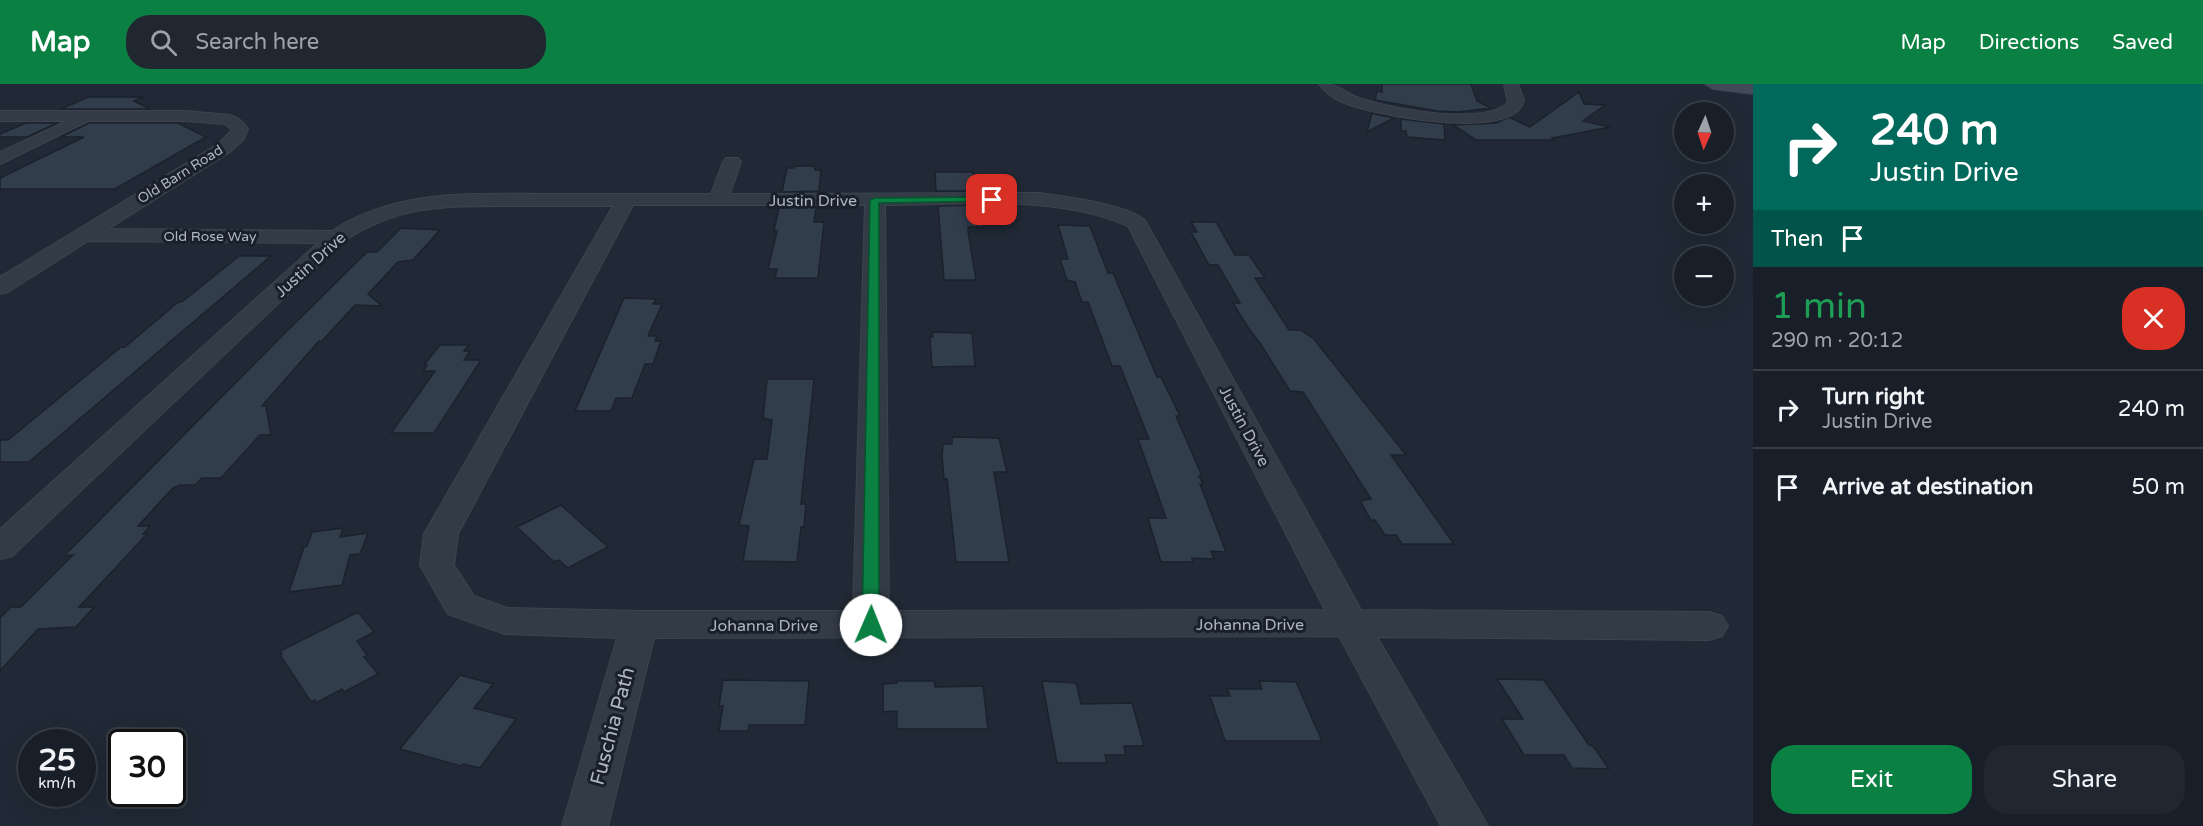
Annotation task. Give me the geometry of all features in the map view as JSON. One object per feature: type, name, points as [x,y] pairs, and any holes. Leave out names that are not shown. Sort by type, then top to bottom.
[{"type":"street","points":[[1326,84],[1344,97],[1371,106],[1415,115],[1451,118],[1488,117],[1509,112],[1516,105],[1511,84]]},
{"type":"street","points":[[1713,84],[1753,89]]},
{"type":"street","name":"Old Barn Road","points":[[0,116],[215,117],[235,123],[240,129],[238,135],[224,148],[0,287]]},
{"type":"street","points":[[0,159],[90,116]]},
{"type":"street","points":[[718,200],[732,162]]},
{"type":"street","name":"Justin Drive","points":[[0,548],[338,237],[356,223],[402,206],[424,202],[626,200],[1039,199],[1080,203],[1108,209],[1136,222],[1350,623],[1465,826]]},
{"type":"street","name":"Johanna Drive","points":[[626,200],[441,534],[437,565],[461,605],[505,621],[639,625],[1350,623],[1708,626]]},
{"type":"street","points":[[871,625],[875,200]]},
{"type":"street","name":"Old Rose Way","points":[[82,236],[338,237]]},
{"type":"street","name":"Fuschia Path","points":[[585,826],[639,625]]},
{"type":"building","points":[[1382,84],[1471,84],[1477,101],[1491,108],[1458,112],[1437,111],[1375,100],[1377,91],[1382,92]]},
{"type":"building","points":[[1579,92],[1584,104],[1605,105],[1583,121],[1610,127],[1552,138],[1556,140],[1476,140],[1453,125],[1496,123],[1509,117],[1530,127]]},
{"type":"building","points":[[88,97],[143,97],[134,101],[150,109],[61,109]]},
{"type":"building","points":[[1372,113],[1379,115],[1394,118],[1367,132]]},
{"type":"building","points":[[1401,119],[1444,124],[1445,140],[1407,137],[1406,131],[1401,131]]},
{"type":"building","points":[[26,123],[57,123],[27,137],[0,137],[0,134]]},
{"type":"building","points":[[89,123],[178,123],[206,137],[115,189],[0,189],[0,178],[84,137],[61,137]]},
{"type":"building","points":[[794,166],[814,166],[815,170],[821,170],[819,191],[782,192],[787,168],[794,168]]},
{"type":"building","points":[[935,172],[973,172],[977,191],[936,191]]},
{"type":"building","points":[[979,205],[984,227],[968,227],[976,280],[944,280],[938,206]]},
{"type":"building","points":[[779,207],[816,207],[814,222],[824,222],[818,278],[775,278],[777,269],[768,269],[777,231],[774,231]]},
{"type":"building","points":[[1191,222],[1216,222],[1235,255],[1249,255],[1265,278],[1255,278],[1289,330],[1301,330],[1314,339],[1406,455],[1391,455],[1454,544],[1402,544],[1396,535],[1385,535],[1375,520],[1371,520],[1360,501],[1371,499],[1303,392],[1290,391],[1249,329],[1233,303],[1240,303],[1218,265],[1209,265],[1191,232],[1197,232]]},
{"type":"building","points":[[1058,225],[1090,226],[1108,273],[1113,273],[1157,377],[1161,377],[1180,416],[1176,416],[1202,476],[1199,476],[1203,484],[1200,484],[1226,552],[1211,551],[1214,559],[1192,558],[1193,562],[1161,562],[1148,518],[1166,518],[1138,439],[1149,439],[1120,366],[1112,366],[1088,302],[1082,302],[1075,282],[1067,280],[1060,259],[1068,259]]},
{"type":"building","points":[[401,228],[440,230],[413,260],[398,262],[368,294],[382,306],[355,305],[321,342],[319,341],[262,406],[266,406],[271,435],[260,435],[221,478],[202,478],[195,485],[180,485],[173,488],[138,526],[150,526],[143,534],[147,534],[79,607],[94,607],[76,627],[38,629],[0,671],[0,618],[11,607],[21,607],[73,555],[64,556],[286,332],[367,252],[377,252]]},
{"type":"building","points":[[239,256],[271,256],[29,462],[0,462],[0,440],[8,440],[121,347],[125,347],[177,303],[183,301]]},
{"type":"building","points":[[624,298],[656,299],[653,304],[662,304],[648,336],[657,336],[655,341],[661,341],[653,364],[645,364],[632,398],[616,398],[611,411],[575,411]]},
{"type":"building","points":[[932,332],[972,333],[975,366],[932,367],[930,337],[933,337]]},
{"type":"building","points":[[440,345],[469,345],[464,351],[470,351],[464,360],[481,360],[434,433],[391,433],[435,371],[423,371],[427,365],[424,365]]},
{"type":"building","points":[[767,379],[814,379],[801,504],[806,504],[804,527],[801,527],[797,562],[743,561],[749,526],[739,525],[754,459],[767,459],[772,420],[763,418]]},
{"type":"building","points":[[952,437],[999,438],[1007,472],[994,472],[1009,562],[956,562],[947,479],[944,479],[942,456],[943,444],[952,444]]},
{"type":"building","points":[[561,505],[608,547],[568,568],[559,560],[554,562],[517,527]]},
{"type":"building","points":[[343,528],[340,537],[368,533],[360,554],[350,555],[342,585],[289,592],[304,547],[307,546],[312,532]]},
{"type":"building","points":[[358,612],[374,632],[357,641],[367,655],[364,657],[378,674],[344,692],[342,689],[316,703],[315,700],[311,702],[280,655],[282,654],[280,651]]},
{"type":"building","points":[[460,675],[493,684],[474,708],[516,719],[480,768],[463,764],[461,766],[400,749]]},
{"type":"building","points":[[1497,679],[1544,680],[1589,745],[1593,746],[1609,769],[1572,768],[1564,755],[1524,755],[1502,719],[1523,719]]},
{"type":"building","points":[[723,680],[809,681],[805,725],[749,725],[748,731],[719,731],[723,706],[719,706]]},
{"type":"building","points":[[896,681],[934,681],[935,687],[983,686],[988,729],[897,729],[897,711],[883,712],[883,684],[897,683]]},
{"type":"building","points":[[1042,681],[1076,683],[1081,704],[1132,703],[1144,746],[1124,746],[1126,755],[1105,755],[1107,763],[1057,763]]},
{"type":"building","points":[[1259,681],[1296,682],[1322,741],[1225,741],[1210,696],[1230,696],[1227,689],[1262,689]]},
{"type":"route","points":[[871,625],[875,200],[992,200]]}]
